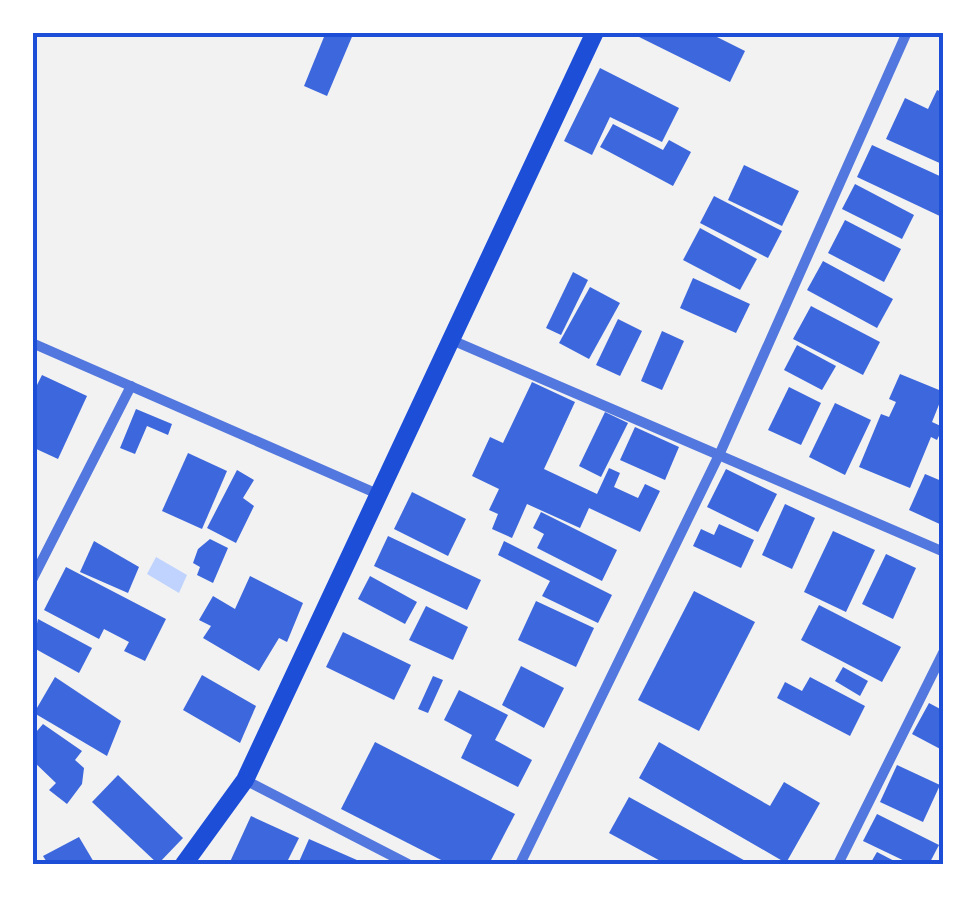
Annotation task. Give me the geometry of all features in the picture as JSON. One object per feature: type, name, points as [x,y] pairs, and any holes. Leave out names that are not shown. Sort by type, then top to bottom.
[{"type":"main road","points":[[184,864],[246,780],[596,32]]},
{"type":"street","points":[[520,864],[720,453],[907,32]]},
{"type":"street","points":[[454,341],[944,552]]},
{"type":"street","points":[[32,342],[381,496]]},
{"type":"street","points":[[32,580],[131,386]]},
{"type":"street","points":[[838,864],[944,651]]},
{"type":"street","points":[[246,780],[408,864]]},
{"type":"water","points":[[156,557],[187,575],[179,593],[147,574]]},
{"type":"building","points":[[326,32],[354,32],[327,96],[304,86]]},
{"type":"building","points":[[629,32],[707,32],[745,51],[730,82]]},
{"type":"building","points":[[600,68],[679,108],[662,142],[610,117],[592,155],[564,141]]},
{"type":"building","points":[[937,90],[944,93],[944,165],[886,139],[905,98],[928,109]]},
{"type":"building","points":[[613,124],[663,150],[669,140],[691,152],[673,186],[600,147]]},
{"type":"building","points":[[872,145],[944,178],[944,218],[857,177]]},
{"type":"building","points":[[744,165],[799,191],[782,226],[728,200]]},
{"type":"building","points":[[855,184],[914,215],[902,239],[842,209]]},
{"type":"building","points":[[714,196],[782,231],[768,258],[700,223]]},
{"type":"building","points":[[845,220],[901,249],[884,282],[828,253]]},
{"type":"building","points":[[700,228],[757,259],[740,290],[683,260]]},
{"type":"building","points":[[823,261],[893,299],[877,328],[807,290]]},
{"type":"building","points":[[573,272],[588,280],[561,335],[546,328]]},
{"type":"building","points":[[693,278],[750,304],[736,333],[680,308]]},
{"type":"building","points":[[590,287],[620,303],[589,359],[559,343]]},
{"type":"building","points":[[811,306],[880,342],[863,375],[793,339]]},
{"type":"building","points":[[618,319],[642,331],[620,376],[596,365]]},
{"type":"building","points":[[662,331],[684,341],[662,390],[641,381]]},
{"type":"building","points":[[797,345],[836,366],[822,390],[784,370]]},
{"type":"building","points":[[900,374],[944,392],[932,422],[943,427],[937,440],[931,437],[910,488],[859,467],[881,414],[889,417],[896,402],[889,399]]},
{"type":"building","points":[[42,375],[87,396],[58,459],[32,447],[32,395]]},
{"type":"building","points":[[532,382],[575,402],[544,469],[597,494],[609,468],[620,473],[614,487],[638,498],[645,484],[660,491],[640,532],[589,508],[580,528],[527,504],[512,538],[492,529],[498,514],[489,510],[499,489],[472,476],[490,437],[503,443]]},
{"type":"building","points":[[789,387],[821,403],[801,445],[768,430]]},
{"type":"building","points":[[835,403],[871,420],[845,475],[809,457]]},
{"type":"building","points":[[136,409],[172,424],[168,435],[147,426],[135,454],[120,448]]},
{"type":"building","points":[[605,412],[628,423],[601,477],[579,466]]},
{"type":"building","points":[[635,427],[679,447],[665,480],[620,460]]},
{"type":"building","points":[[188,453],[227,471],[202,529],[162,511]]},
{"type":"building","points":[[726,469],[777,494],[758,532],[707,507]]},
{"type":"building","points":[[237,470],[254,480],[243,498],[254,506],[236,543],[207,528]]},
{"type":"building","points":[[925,474],[944,482],[944,526],[909,510]]},
{"type":"building","points":[[412,492],[466,519],[448,556],[394,529]]},
{"type":"building","points":[[785,504],[815,518],[792,569],[762,555]]},
{"type":"building","points":[[541,512],[617,550],[602,581],[537,548],[544,534],[533,528]]},
{"type":"building","points":[[719,524],[754,540],[741,568],[693,546],[701,529],[714,535]]},
{"type":"building","points":[[833,531],[875,550],[846,612],[804,592]]},
{"type":"building","points":[[388,536],[481,580],[467,610],[374,566]]},
{"type":"building","points":[[210,539],[228,548],[213,583],[197,575],[200,567],[193,563],[198,549]]},
{"type":"building","points":[[94,541],[139,567],[128,593],[80,572]]},
{"type":"building","points":[[504,541],[612,595],[598,623],[542,596],[550,581],[498,555]]},
{"type":"building","points":[[886,554],[916,568],[893,619],[862,604]]},
{"type":"building","points":[[66,567],[166,619],[145,661],[124,651],[129,642],[104,629],[99,639],[44,610]]},
{"type":"building","points":[[250,576],[303,603],[287,642],[279,638],[259,671],[203,638],[211,626],[199,620],[213,596],[235,609]]},
{"type":"building","points":[[370,576],[417,602],[405,624],[358,599]]},
{"type":"building","points":[[694,591],[755,622],[699,731],[638,700]]},
{"type":"building","points":[[536,601],[594,628],[576,667],[518,640]]},
{"type":"building","points":[[819,605],[901,647],[882,682],[801,640]]},
{"type":"building","points":[[426,606],[468,627],[453,660],[409,640]]},
{"type":"building","points":[[38,619],[92,648],[79,673],[32,647]]},
{"type":"building","points":[[343,632],[411,665],[394,700],[326,667]]},
{"type":"building","points":[[521,666],[564,688],[544,728],[502,705]]},
{"type":"building","points":[[843,667],[868,681],[860,696],[835,681]]},
{"type":"building","points":[[202,675],[256,706],[240,743],[183,710]]},
{"type":"building","points":[[433,676],[443,680],[428,713],[418,709]]},
{"type":"building","points":[[55,677],[121,721],[107,756],[34,713]]},
{"type":"building","points":[[810,677],[865,706],[850,736],[777,698],[785,682],[802,691]]},
{"type":"building","points":[[459,690],[508,715],[495,740],[532,760],[518,787],[461,758],[472,735],[444,720]]},
{"type":"building","points":[[929,703],[944,711],[944,751],[912,734]]},
{"type":"building","points":[[43,724],[82,751],[75,760],[84,768],[82,784],[67,804],[49,790],[56,783],[32,760],[32,727],[37,731]]},
{"type":"building","points":[[375,742],[515,814],[489,864],[449,864],[341,809]]},
{"type":"building","points":[[659,742],[770,806],[784,782],[820,803],[786,863],[639,778]]},
{"type":"building","points":[[897,765],[940,785],[923,822],[880,802]]},
{"type":"building","points":[[118,775],[183,838],[158,864],[92,802]]},
{"type":"building","points":[[629,797],[751,864],[666,864],[609,833]]},
{"type":"building","points":[[877,814],[939,845],[929,864],[911,864],[863,841]]},
{"type":"building","points":[[251,816],[299,838],[286,864],[229,864]]},
{"type":"building","points":[[79,837],[95,864],[48,864],[43,856]]},
{"type":"building","points":[[309,839],[366,864],[298,864]]},
{"type":"building","points":[[877,852],[900,864],[870,864]]}]
